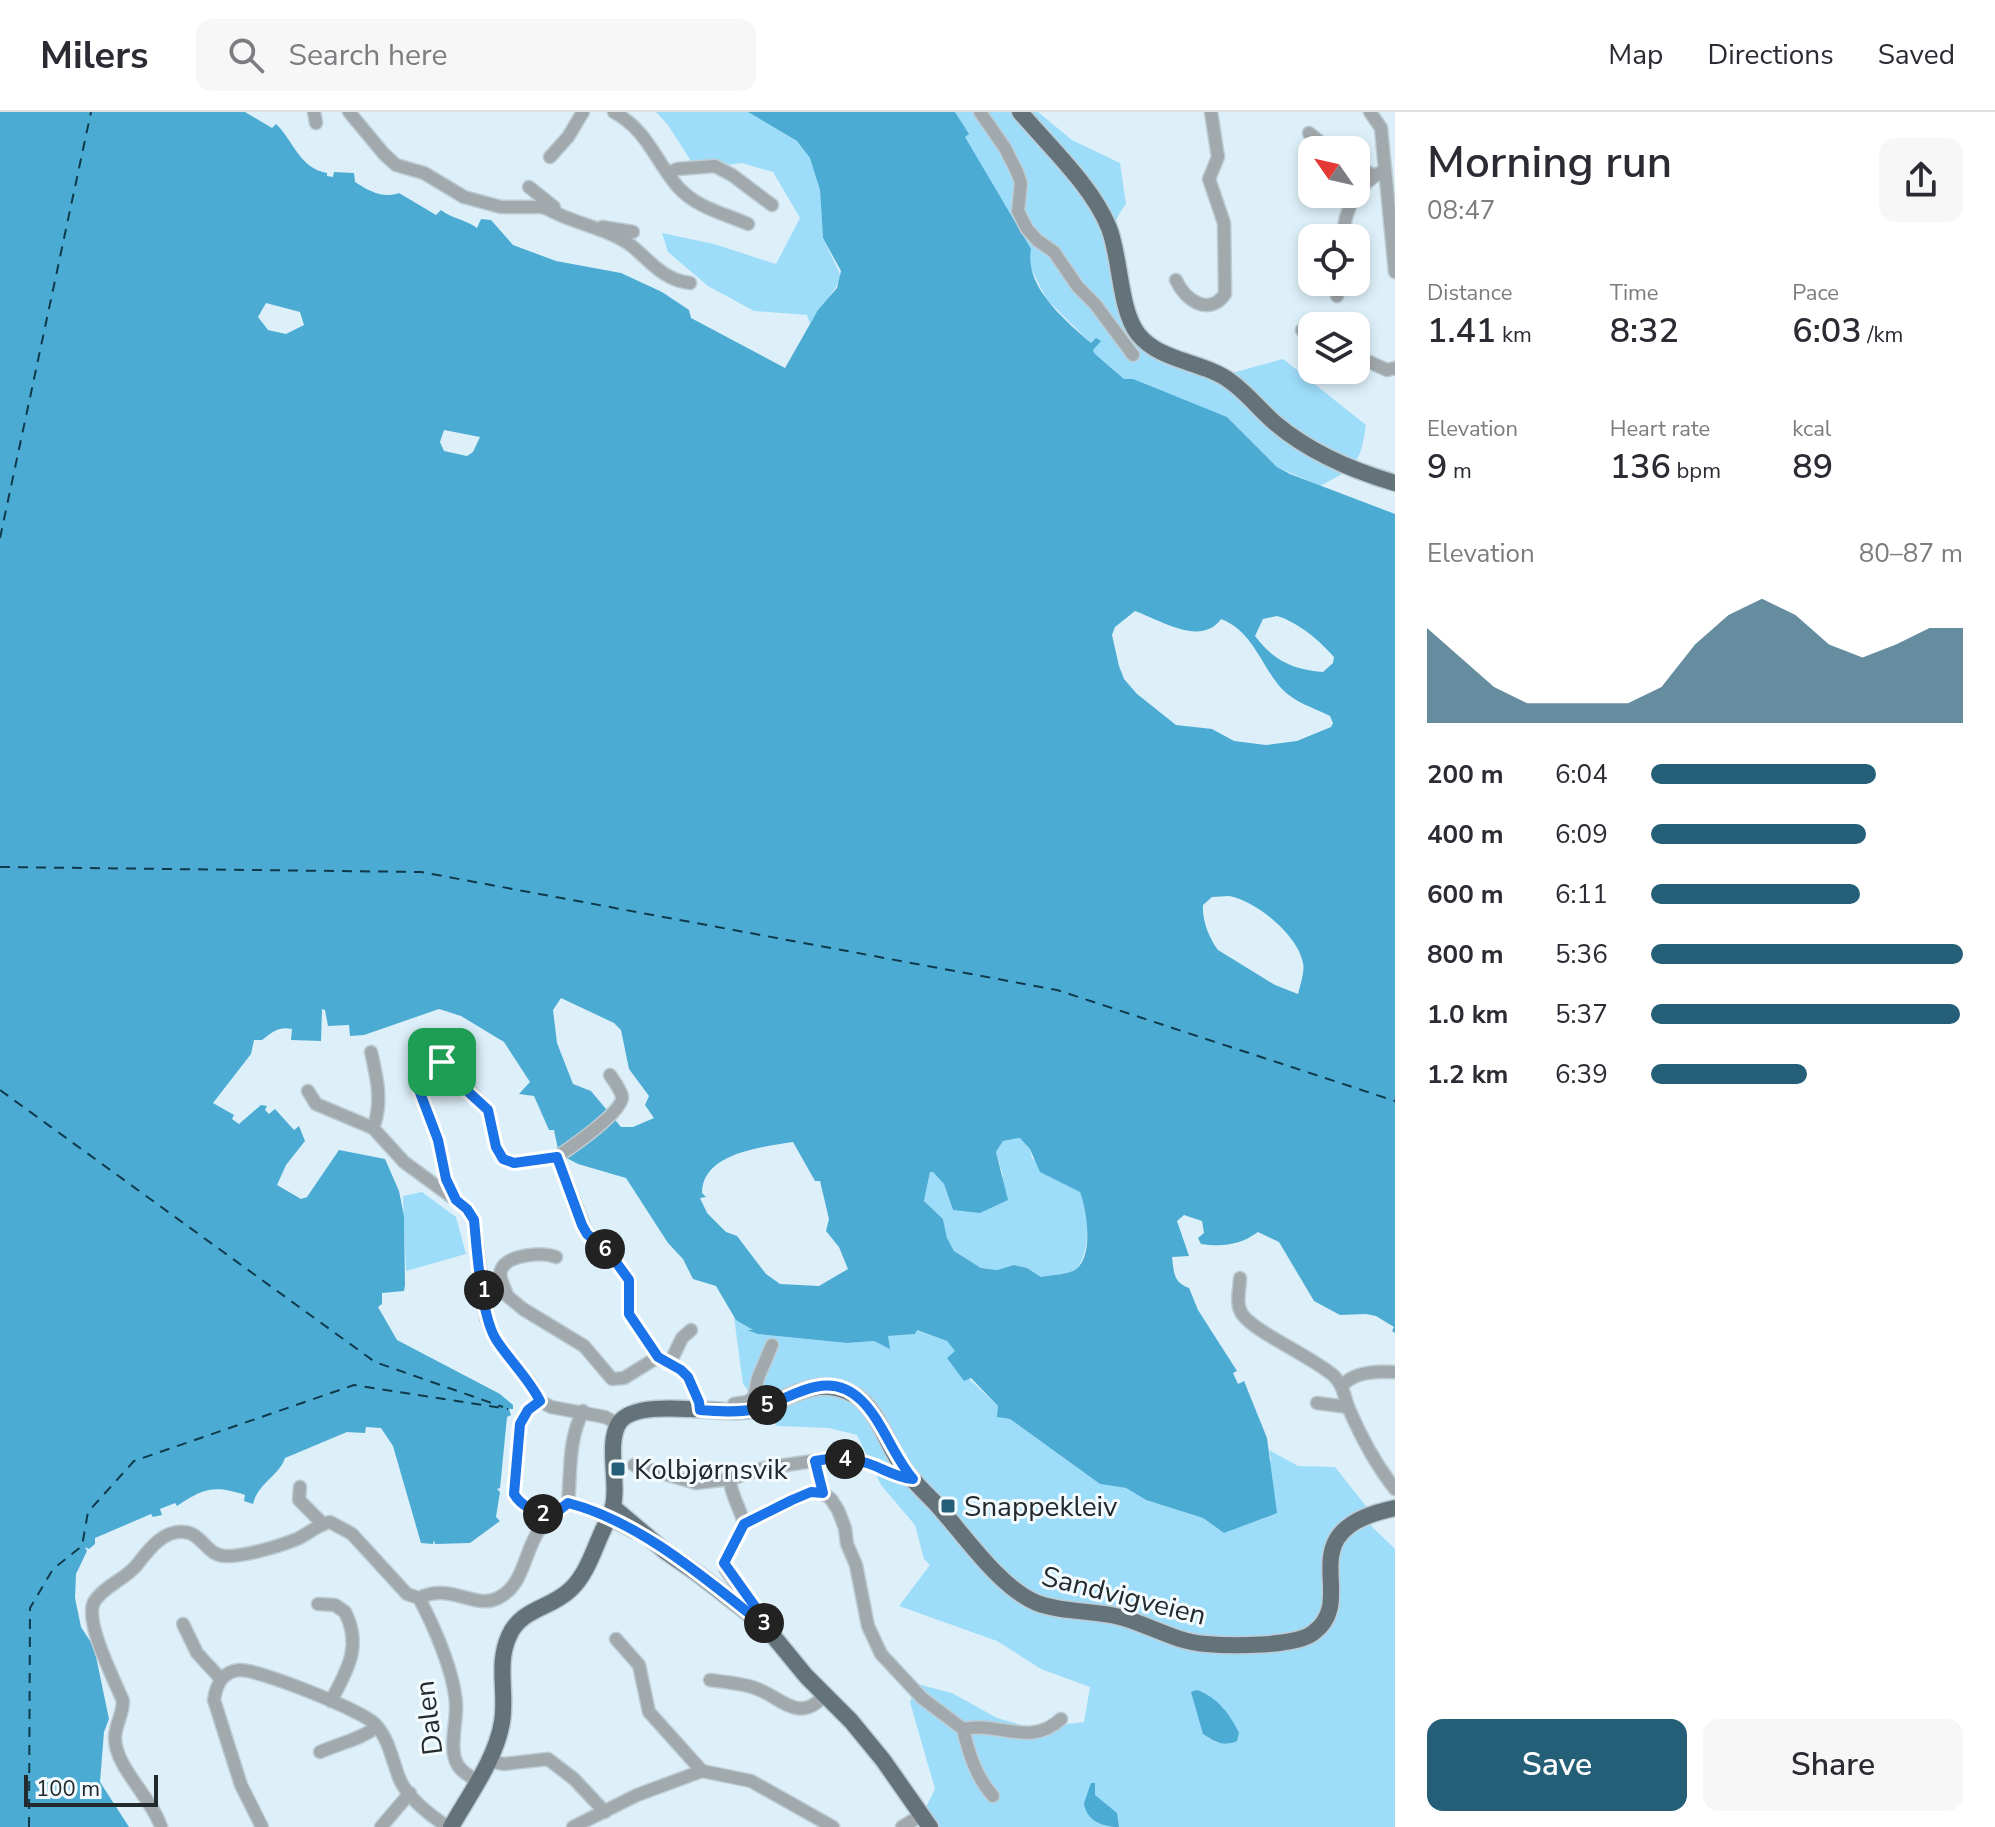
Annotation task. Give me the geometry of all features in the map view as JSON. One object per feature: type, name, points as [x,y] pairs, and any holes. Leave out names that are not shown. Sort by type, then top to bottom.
[{"type":"main road","points":[[1020,112],[1098,206],[1114,243],[1128,312],[1139,335],[1164,353],[1230,381],[1277,424],[1313,448],[1373,477],[1395,483]]},
{"type":"main road","name":"Sandvigveien","points":[[618,1424],[627,1415],[639,1410],[752,1410],[800,1390],[821,1387],[843,1390],[864,1402],[902,1466],[1004,1580],[1026,1598],[1052,1608],[1119,1617],[1175,1638],[1208,1644],[1290,1641],[1312,1634],[1326,1617],[1330,1605],[1330,1560],[1337,1538],[1364,1518],[1395,1508]]},
{"type":"main road","points":[[449,1827],[488,1761],[502,1726],[502,1667],[508,1637],[523,1617],[562,1597],[578,1583],[612,1510],[618,1424]]},
{"type":"main road","points":[[612,1510],[765,1626],[883,1760],[926,1821]]},
{"type":"street","points":[[349,112],[396,165],[424,173],[464,197],[501,207],[541,207],[564,216],[631,246],[655,269],[690,283]]},
{"type":"street","points":[[550,157],[568,137],[583,112]]},
{"type":"street","points":[[614,112],[634,124],[689,197],[707,209],[748,224]]},
{"type":"street","points":[[980,112],[1017,172],[1021,183],[1018,211],[1027,229],[1054,252],[1133,355]]},
{"type":"street","points":[[1176,280],[1186,296],[1203,305],[1216,304],[1225,294],[1224,223],[1209,179],[1218,157],[1211,112]]},
{"type":"street","points":[[1345,224],[1347,209],[1354,198],[1380,173],[1381,128],[1370,112]]},
{"type":"street","points":[[1309,133],[1313,136]]},
{"type":"street","points":[[668,173],[677,169],[715,166],[740,180],[772,205]]},
{"type":"street","points":[[1370,170],[1380,173],[1391,186],[1395,272]]},
{"type":"street","points":[[529,187],[564,216],[633,232]]},
{"type":"street","points":[[1370,362],[1387,370],[1395,368]]},
{"type":"street","points":[[371,1052],[378,1091],[377,1117],[373,1128]]},
{"type":"street","points":[[456,1200],[446,1179],[438,1140],[416,1082],[415,1075],[421,1062],[442,1062],[463,1087],[482,1103],[488,1110],[496,1147],[503,1159],[514,1163],[557,1157],[612,1114],[621,1103],[622,1095],[610,1075]]},
{"type":"street","points":[[308,1091],[316,1104],[373,1128],[415,1172],[467,1209],[474,1220],[486,1318],[495,1339],[531,1384],[540,1401],[551,1407],[583,1411],[618,1424]]},
{"type":"street","points":[[557,1157],[587,1234],[608,1251],[629,1280],[629,1314],[664,1360],[688,1377],[700,1408],[747,1402],[754,1397],[760,1371],[772,1345]]},
{"type":"street","points":[[508,1298],[501,1268],[534,1253],[556,1257]]},
{"type":"street","points":[[1240,1278],[1238,1297],[1243,1315],[1307,1355],[1342,1386],[1348,1407],[1382,1472],[1395,1489]]},
{"type":"street","points":[[483,1289],[491,1286],[499,1289],[508,1298],[584,1346],[612,1379],[619,1381],[664,1360],[691,1330]]},
{"type":"street","points":[[1342,1386],[1348,1379],[1361,1374],[1393,1372]]},
{"type":"street","points":[[540,1401],[528,1410],[520,1424],[514,1494],[517,1500],[535,1512],[552,1516]]},
{"type":"street","points":[[1317,1403],[1348,1407]]},
{"type":"street","points":[[161,1827],[155,1810],[117,1751],[115,1736],[123,1714],[123,1701],[94,1625],[95,1601],[133,1569],[156,1542],[170,1535],[184,1532],[195,1535],[209,1550],[224,1557],[298,1539],[330,1522],[352,1534],[407,1594],[419,1598],[432,1591],[487,1601],[500,1598],[523,1571],[541,1527],[568,1503],[572,1471],[571,1442],[583,1411]]},
{"type":"street","points":[[634,1465],[696,1483],[730,1479],[765,1468],[834,1458],[870,1464],[913,1479]]},
{"type":"street","points":[[815,1461],[823,1493]]},
{"type":"street","points":[[730,1479],[744,1524]]},
{"type":"street","points":[[300,1487],[299,1500],[323,1524]]},
{"type":"street","points":[[765,1626],[761,1615],[724,1563],[744,1524],[811,1492],[823,1493],[831,1499],[845,1528],[868,1626],[881,1654],[922,1698],[963,1729],[982,1784],[993,1796]]},
{"type":"street","points":[[568,1503],[615,1521],[666,1552]]},
{"type":"street","name":"Dalen","points":[[419,1598],[453,1686],[456,1762],[462,1771],[477,1781]]},
{"type":"street","points":[[318,1604],[335,1605],[345,1612],[353,1640],[345,1678],[331,1701]]},
{"type":"street","points":[[183,1624],[197,1653],[221,1679]]},
{"type":"street","points":[[616,1639],[639,1665],[649,1712],[702,1771]]},
{"type":"street","points":[[262,1827],[241,1785],[214,1700],[221,1679],[240,1670],[331,1701],[377,1727],[392,1752],[401,1782],[449,1827]]},
{"type":"street","points":[[710,1680],[754,1687],[797,1709],[810,1706],[825,1695]]},
{"type":"street","points":[[963,1729],[978,1726],[1022,1734],[1037,1733],[1050,1729],[1061,1719]]},
{"type":"street","points":[[320,1752],[352,1742],[377,1727]]},
{"type":"street","points":[[488,1761],[504,1764],[548,1759],[574,1779],[605,1812]]},
{"type":"street","points":[[573,1827],[651,1789],[702,1771],[751,1781],[833,1827]]},
{"type":"street","points":[[381,1827],[410,1793]]},
{"type":"street","points":[[902,1827],[926,1821]]},
{"type":"shaded area","points":[[0,112],[245,112],[272,128],[276,124],[303,160],[327,173],[327,176],[333,177],[334,172],[354,173],[355,182],[366,188],[382,195],[399,193],[436,215],[441,210],[477,228],[481,219],[491,220],[513,245],[556,261],[621,273],[662,292],[689,310],[691,318],[785,368],[818,310],[837,288],[841,271],[823,238],[820,190],[810,158],[797,141],[748,112],[955,112],[969,134],[965,137],[1031,249],[1031,263],[1040,289],[1059,313],[1091,343],[1096,338],[1101,341],[1093,350],[1095,354],[1124,379],[1133,379],[1227,417],[1277,467],[1290,474],[1395,514],[1395,1333],[1392,1331],[1394,1327],[1376,1316],[1340,1315],[1314,1301],[1279,1242],[1258,1232],[1231,1244],[1201,1244],[1198,1238],[1204,1233],[1202,1221],[1184,1215],[1177,1221],[1189,1256],[1172,1257],[1175,1276],[1189,1288],[1198,1310],[1237,1371],[1233,1373],[1238,1384],[1244,1381],[1267,1438],[1277,1513],[1224,1533],[1203,1518],[1146,1500],[1126,1488],[1100,1484],[1010,1419],[997,1417],[998,1406],[971,1378],[964,1381],[947,1358],[955,1351],[947,1341],[917,1330],[915,1334],[888,1336],[890,1349],[874,1341],[847,1343],[758,1334],[747,1330],[753,1330],[736,1320],[716,1286],[693,1279],[683,1259],[668,1243],[626,1178],[578,1164],[559,1154],[554,1130],[549,1130],[534,1096],[519,1094],[530,1082],[504,1042],[461,1016],[439,1009],[364,1035],[350,1036],[349,1025],[328,1026],[325,1010],[322,1009],[321,1041],[291,1040],[292,1029],[287,1028],[276,1030],[262,1040],[254,1040],[251,1054],[213,1103],[234,1115],[232,1119],[239,1124],[261,1105],[267,1106],[265,1110],[269,1114],[275,1109],[294,1130],[299,1126],[305,1141],[286,1165],[277,1185],[301,1199],[307,1197],[339,1150],[385,1159],[399,1191],[404,1216],[405,1285],[404,1291],[382,1293],[382,1304],[378,1307],[397,1340],[500,1394],[513,1405],[513,1409],[509,1409],[511,1415],[507,1417],[500,1488],[497,1489],[500,1492],[496,1517],[500,1521],[470,1543],[435,1544],[434,1540],[433,1544],[421,1543],[393,1446],[381,1428],[366,1427],[365,1433],[347,1432],[285,1458],[259,1490],[253,1504],[244,1501],[245,1495],[210,1490],[177,1506],[175,1503],[160,1509],[162,1515],[153,1517],[151,1514],[95,1538],[95,1544],[89,1549],[85,1547],[87,1551],[76,1574],[75,1598],[81,1627],[94,1647],[109,1719],[104,1732],[100,1782],[129,1827],[0,1827]],"holes":[[[266,303],[300,312],[304,325],[286,334],[268,330],[258,317]],[[444,430],[480,437],[473,452],[467,456],[444,451],[440,442]],[[1135,611],[1192,631],[1213,627],[1221,619],[1249,640],[1287,694],[1330,716],[1333,723],[1331,727],[1297,741],[1266,745],[1234,741],[1212,729],[1176,725],[1137,694],[1124,679],[1112,635],[1115,627]],[[1277,616],[1301,627],[1334,657],[1333,663],[1323,672],[1293,666],[1269,652],[1255,636],[1263,619]],[[1229,896],[1251,904],[1274,920],[1293,941],[1303,963],[1298,994],[1275,985],[1218,950],[1207,929],[1203,905],[1212,897]],[[561,998],[614,1023],[621,1030],[629,1069],[649,1096],[645,1105],[654,1118],[633,1127],[621,1127],[591,1091],[573,1084],[557,1043],[553,1010]],[[1020,1138],[1030,1149],[1040,1172],[1080,1192],[1087,1222],[1087,1246],[1080,1265],[1073,1271],[1041,1277],[1027,1268],[1014,1265],[997,1270],[981,1268],[954,1251],[943,1219],[924,1201],[930,1172],[944,1184],[953,1210],[980,1213],[1008,1200],[996,1152],[1003,1141]],[[793,1142],[815,1181],[820,1181],[829,1219],[826,1231],[839,1247],[848,1269],[819,1286],[780,1284],[766,1274],[737,1236],[726,1232],[707,1213],[700,1198],[706,1197],[702,1193],[712,1169],[736,1154]]]},
{"type":"shaded area","points":[[656,112],[748,112],[797,141],[811,158],[820,190],[823,238],[841,276],[810,324],[807,315],[754,311],[708,286],[668,252],[662,233],[714,244],[776,264],[800,218],[773,172],[742,163],[696,169]]},
{"type":"shaded area","points":[[955,112],[1038,112],[1072,140],[1120,163],[1126,204],[1117,219],[1110,249],[1115,279],[1130,327],[1214,378],[1283,359],[1298,371],[1298,384],[1314,384],[1366,425],[1354,464],[1320,486],[1277,467],[1227,417],[1124,379],[1092,350],[1100,341],[1092,344],[1047,300],[964,137],[968,134]]},
{"type":"shaded area","points":[[1021,1138],[1030,1149],[1032,1158],[1068,1181],[1083,1197],[1087,1241],[1081,1261],[1070,1272],[1041,1277],[1027,1268],[1014,1265],[997,1270],[981,1268],[954,1251],[943,1219],[924,1201],[930,1172],[933,1172],[944,1184],[953,1210],[983,1212],[1003,1176],[996,1152],[1003,1141]]},
{"type":"shaded area","points":[[422,1192],[456,1217],[466,1254],[406,1271],[403,1196]]},
{"type":"shaded area","points":[[734,1317],[758,1334],[847,1343],[874,1341],[889,1348],[888,1336],[915,1334],[916,1330],[947,1341],[956,1351],[947,1358],[998,1406],[998,1417],[1010,1419],[1100,1484],[1126,1488],[1146,1500],[1203,1518],[1224,1533],[1271,1460],[1269,1450],[1298,1466],[1335,1467],[1369,1510],[1362,1517],[1395,1549],[1395,1827],[930,1827],[922,1815],[935,1789],[910,1702],[917,1684],[952,1693],[997,1718],[1032,1728],[1084,1722],[1090,1687],[1041,1669],[997,1641],[899,1606],[930,1565],[924,1559],[915,1525],[881,1485],[857,1435],[829,1428],[777,1426],[743,1384]],"holes":[[[1220,1706],[1224,1708],[1228,1744],[1215,1742],[1203,1734]]]},
{"type":"shaded area","points":[[1197,1690],[1211,1697],[1227,1713],[1239,1733],[1237,1741],[1219,1743],[1203,1734],[1191,1692]]},
{"type":"shaded area","points":[[1091,1783],[1095,1783],[1095,1795],[1117,1813],[1119,1827],[1101,1824],[1088,1814],[1084,1803]]},
{"type":"ferry route","points":[[0,538],[91,112]]},
{"type":"ferry route","points":[[0,867],[421,872],[1057,990],[1395,1101]]},
{"type":"ferry route","points":[[0,1090],[375,1362],[503,1407]]},
{"type":"ferry route","points":[[29,1827],[30,1608],[53,1569],[82,1546],[88,1512],[134,1461],[354,1385],[508,1409]]},
{"type":"place","name":"Kolbjørnsvik","points":[[618,1469]]},
{"type":"place","name":"Snappekleiv","points":[[948,1506]]},
{"type":"route","points":[[421,1062],[442,1062],[488,1110],[496,1147],[503,1159],[514,1163],[557,1157],[587,1234],[608,1251],[629,1280],[629,1314],[658,1357],[688,1377],[700,1410],[752,1410],[800,1390],[821,1387],[843,1390],[864,1402],[913,1479],[850,1459],[815,1461],[823,1493],[811,1492],[744,1524],[724,1563],[726,1570],[761,1615],[765,1626],[698,1574],[615,1521],[568,1503],[552,1516],[535,1512],[517,1500],[514,1494],[520,1424],[523,1415],[540,1401],[531,1384],[495,1339],[486,1318],[474,1220],[456,1200],[446,1179],[438,1140],[416,1082],[415,1075],[421,1062]]}]
